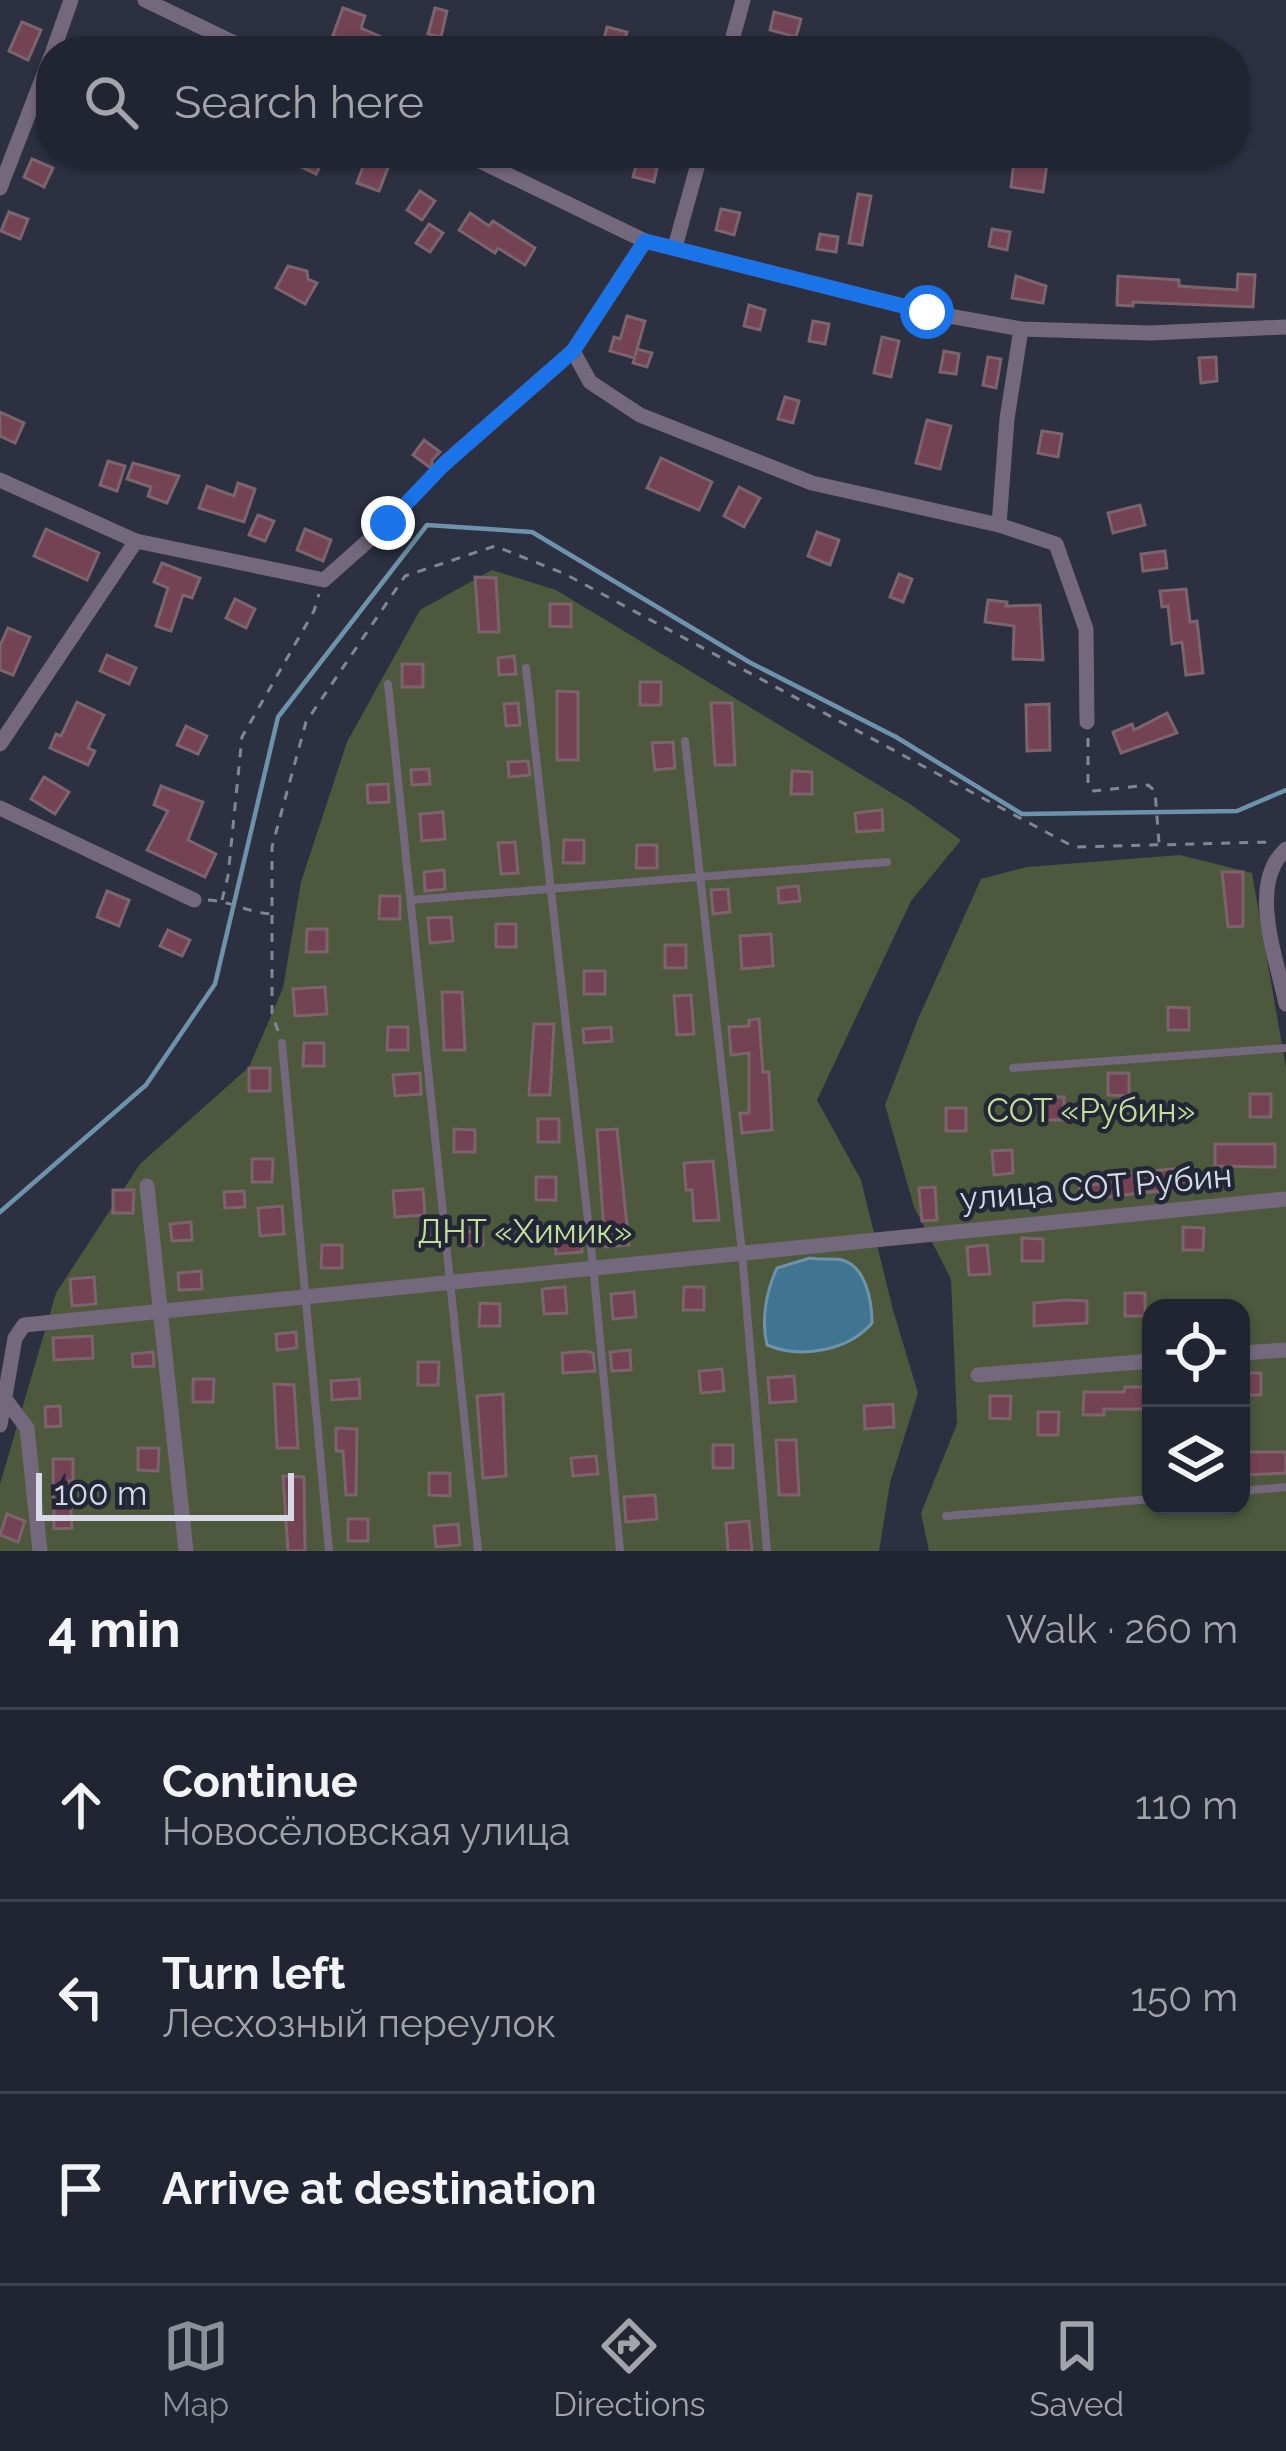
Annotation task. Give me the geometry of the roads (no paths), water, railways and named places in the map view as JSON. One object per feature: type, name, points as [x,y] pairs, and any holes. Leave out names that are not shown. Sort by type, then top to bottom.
[{"type":"street","points":[[58,36],[71,0]]},
{"type":"street","points":[[145,0],[220,36]]},
{"type":"street","points":[[733,36],[743,0]]},
{"type":"street","points":[[0,188],[36,95]]},
{"type":"street","points":[[494,168],[645,241],[927,312],[1022,329],[1150,333],[1286,327]]},
{"type":"street","points":[[675,247],[697,168]]},
{"type":"street","points":[[443,465],[573,351],[645,241]]},
{"type":"street","points":[[999,525],[1007,419],[1022,329]]},
{"type":"street","points":[[573,351],[590,382],[640,415],[812,483],[999,525],[1056,544],[1086,629],[1087,722]]},
{"type":"street","points":[[0,480],[136,541],[324,580],[388,523]]},
{"type":"street","points":[[0,744],[136,541]]},
{"type":"street","points":[[0,808],[194,900]]},
{"type":"street","points":[[1286,845],[1269,874],[1265,896],[1286,1004]]},
{"type":"street","points":[[147,1186],[186,1551]]},
{"type":"street","name":"улица СОТ Рубин","points":[[5,1399],[15,1338],[24,1325],[1286,1199]]},
{"type":"street","points":[[1250,1352],[1286,1350]]},
{"type":"street","points":[[978,1375],[1142,1362]]},
{"type":"street","points":[[0,1425],[5,1399]]},
{"type":"street","points":[[5,1399],[27,1428],[40,1551]]},
{"type":"lane","points":[[526,668],[553,887],[620,1551]]},
{"type":"lane","points":[[388,684],[478,1551]]},
{"type":"lane","points":[[685,741],[742,1252],[767,1551]]},
{"type":"lane","points":[[411,900],[887,862]]},
{"type":"lane","points":[[282,1042],[329,1551]]},
{"type":"lane","points":[[1013,1069],[1286,1048]]},
{"type":"lane","points":[[1250,1490],[1286,1487]]},
{"type":"lane","points":[[946,1516],[1142,1500]]},
{"type":"water","points":[[810,1258],[842,1260],[857,1269],[869,1295],[872,1323],[850,1340],[823,1350],[767,1345],[766,1306],[777,1268]]},
{"type":"waterway","points":[[0,1212],[146,1085],[215,984],[278,717],[427,525],[532,532],[749,662],[896,737],[1022,814],[1237,811],[1286,790]]},
{"type":"park label","name":"СОТ «Рубин»","points":[[1091,1110]]},
{"type":"park label","name":"ДНТ «Химик»","points":[[525,1231]]}]
